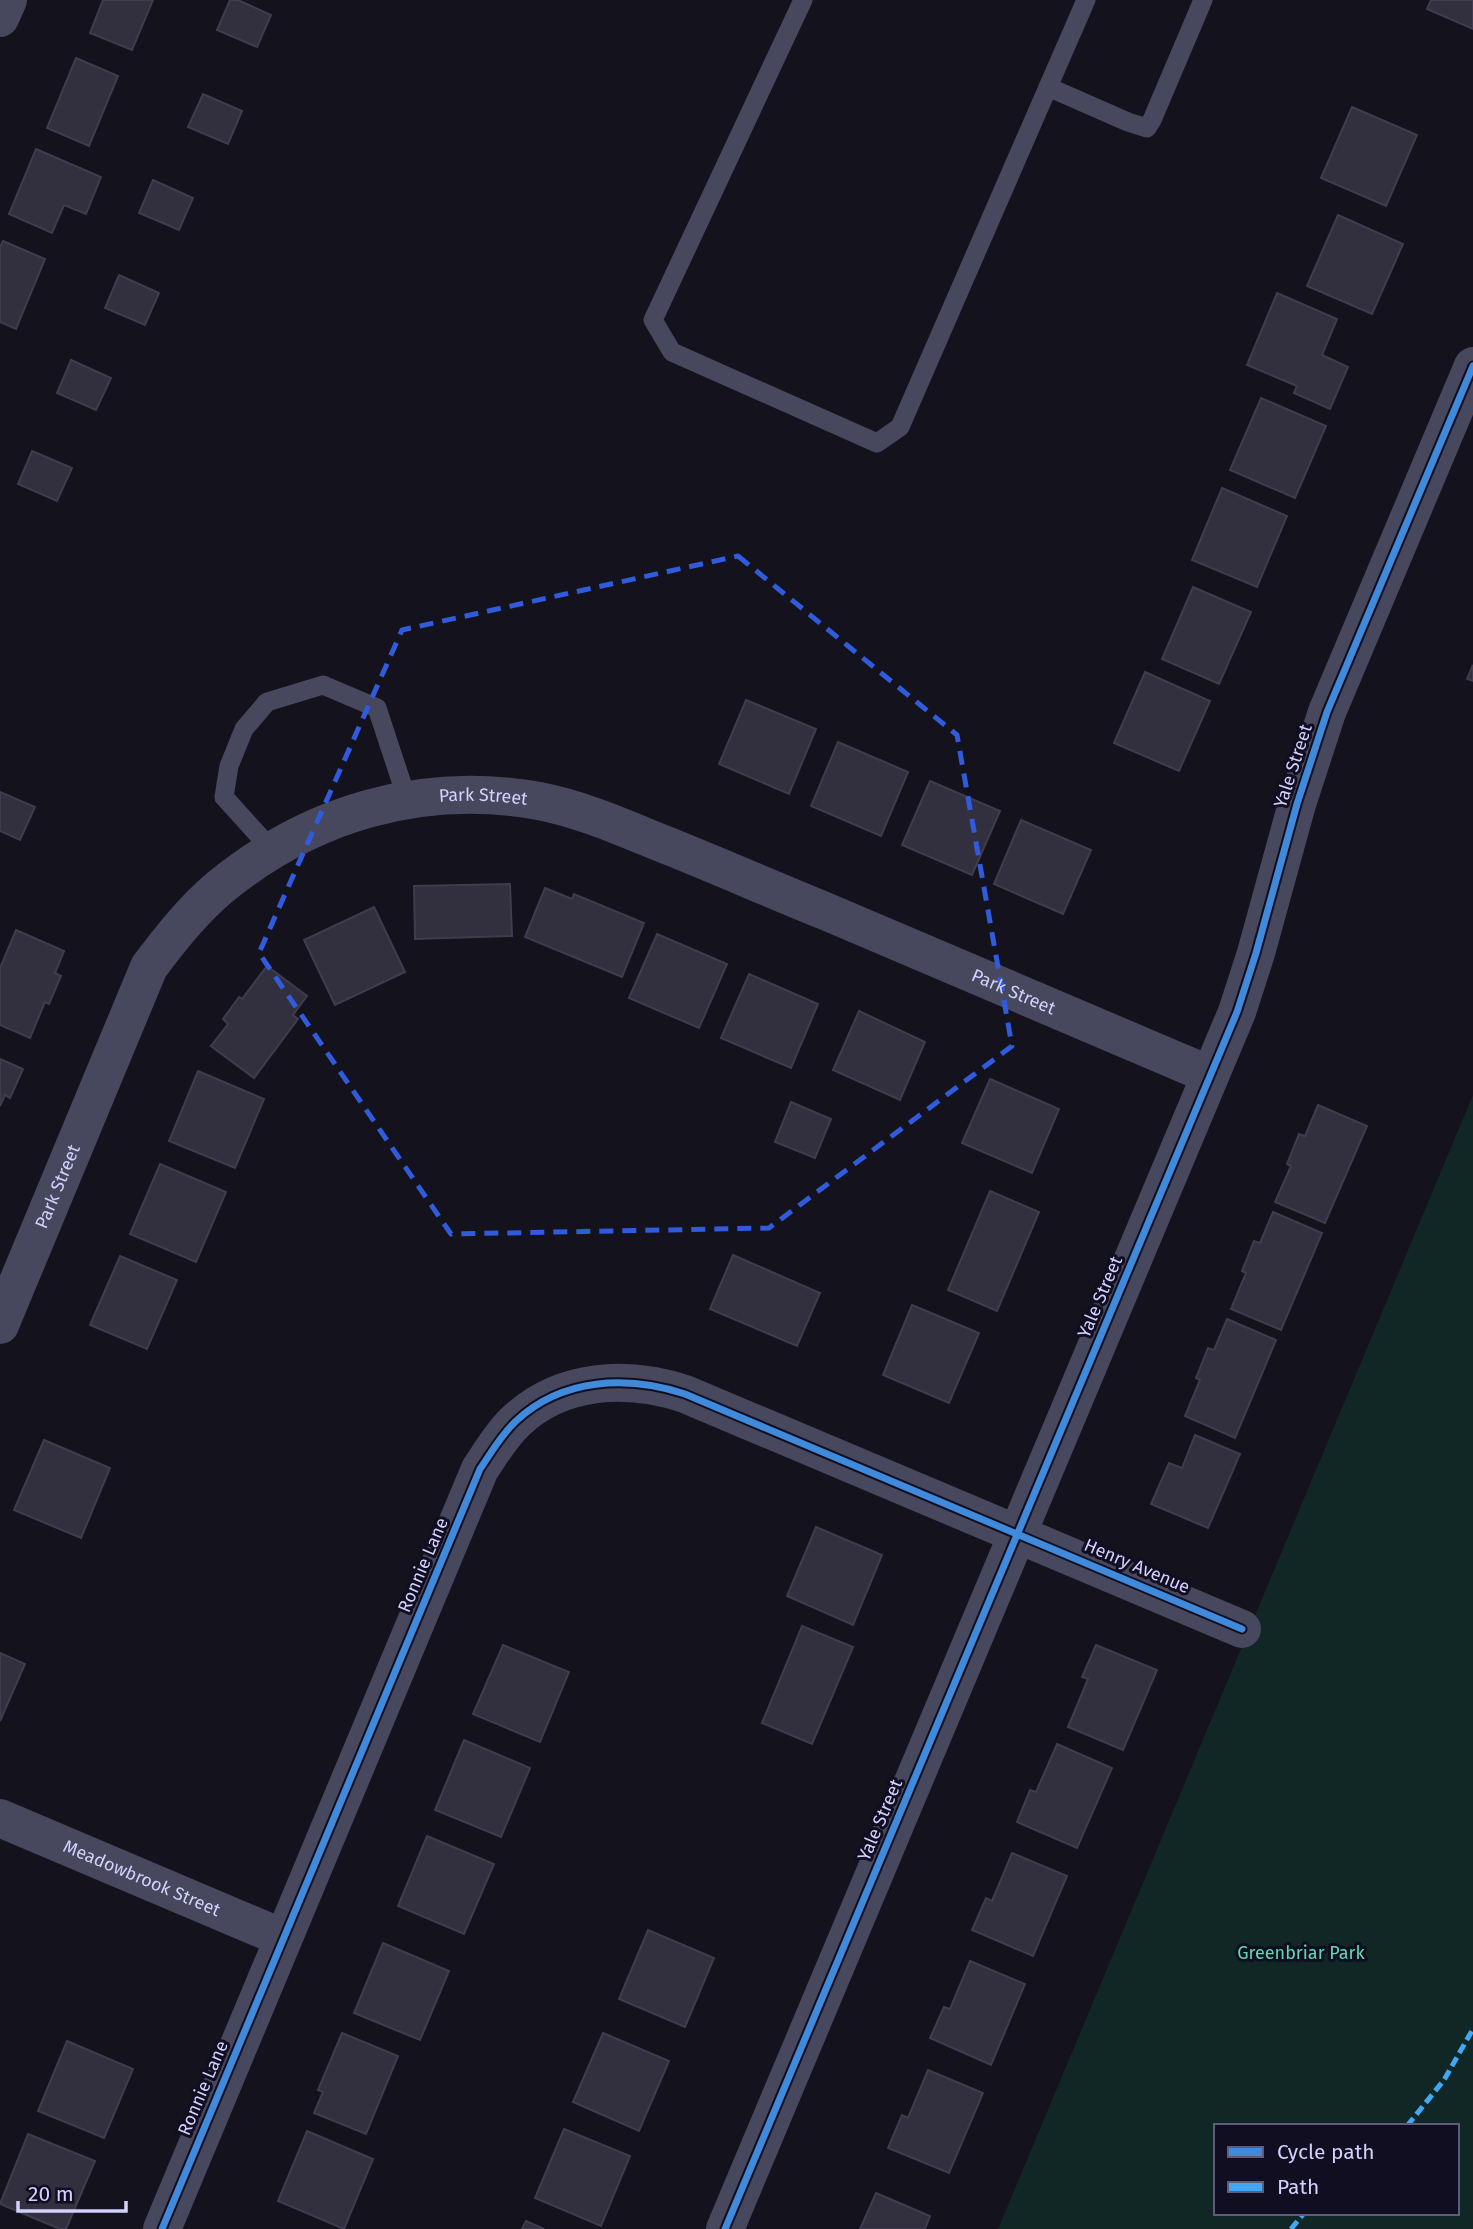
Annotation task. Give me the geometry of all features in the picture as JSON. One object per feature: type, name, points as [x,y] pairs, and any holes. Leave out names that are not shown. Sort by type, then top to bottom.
[{"type":"street","points":[[0,18],[8,0]]},
{"type":"street","name":"Yale Street","points":[[724,2229],[1237,1012],[1297,804],[1327,712],[1473,366]]},
{"type":"street","name":"Park Street","points":[[0,1325],[149,967],[181,926],[218,889],[272,850],[330,821],[391,802],[434,796],[486,795],[539,801],[590,814],[1210,1075]]},
{"type":"street","name":"Ronnie Lane","points":[[162,2229],[480,1469],[498,1441],[517,1420],[559,1393],[592,1384],[627,1382],[662,1386],[1019,1533]]},
{"type":"street","name":"Henry Avenue","points":[[1019,1533],[1242,1629]]},
{"type":"street","name":"Meadowbrook Street","points":[[0,1818],[283,1938]]},
{"type":"lane","points":[[803,0],[653,320],[672,352],[877,443],[900,427],[1086,0]]},
{"type":"lane","points":[[1048,87],[1147,128],[1203,0]]},
{"type":"lane","points":[[272,850],[224,797],[229,766],[244,729],[267,702],[323,685],[377,708],[407,799]]},
{"type":"highlighted area","points":[[738,556],[957,735],[1012,1046],[769,1228],[451,1234],[259,953],[402,630]]},
{"type":"green space","name":"Greenbriar Park","points":[[1473,1095],[1473,2229],[998,2229]]},
{"type":"building","points":[[103,0],[153,0],[132,50],[90,33]]},
{"type":"building","points":[[230,0],[238,0],[271,15],[257,47],[217,30]]},
{"type":"building","points":[[1431,0],[1473,0],[1473,29],[1427,9]]},
{"type":"building","points":[[76,58],[118,76],[89,146],[47,128]]},
{"type":"building","points":[[203,94],[242,111],[228,144],[188,127]]},
{"type":"building","points":[[1352,107],[1417,135],[1386,206],[1321,178]]},
{"type":"building","points":[[36,149],[101,177],[86,214],[64,205],[52,233],[9,214]]},
{"type":"building","points":[[153,180],[193,198],[179,230],[139,213]]},
{"type":"building","points":[[1338,215],[1403,244],[1372,314],[1307,286]]},
{"type":"building","points":[[3,241],[45,259],[16,329],[0,322],[0,247]]},
{"type":"building","points":[[119,275],[159,293],[145,325],[105,308]]},
{"type":"building","points":[[1277,293],[1337,319],[1322,355],[1348,367],[1330,409],[1294,393],[1297,386],[1247,365]]},
{"type":"building","points":[[71,360],[111,378],[96,410],[57,393]]},
{"type":"building","points":[[1261,398],[1326,426],[1295,498],[1230,470]]},
{"type":"building","points":[[32,451],[72,468],[57,501],[18,484]]},
{"type":"building","points":[[1222,488],[1287,516],[1257,587],[1192,560]]},
{"type":"building","points":[[1193,587],[1251,612],[1219,684],[1162,659]]},
{"type":"building","points":[[1473,665],[1473,681],[1467,679]]},
{"type":"building","points":[[1145,672],[1210,701],[1179,771],[1114,743]]},
{"type":"building","points":[[746,700],[816,729],[789,794],[719,764]]},
{"type":"building","points":[[838,742],[908,772],[881,836],[811,806]]},
{"type":"building","points":[[930,781],[1000,811],[972,875],[902,845]]},
{"type":"building","points":[[0,792],[35,807],[20,840],[0,831]]},
{"type":"building","points":[[1021,820],[1091,850],[1063,914],[994,884]]},
{"type":"building","points":[[510,884],[512,936],[415,939],[414,886]]},
{"type":"building","points":[[545,888],[572,899],[574,894],[644,923],[622,977],[525,937]]},
{"type":"building","points":[[374,907],[405,972],[335,1005],[304,940]]},
{"type":"building","points":[[16,930],[64,951],[55,973],[61,976],[49,1004],[45,1002],[30,1038],[0,1025],[0,968]]},
{"type":"building","points":[[657,934],[727,964],[699,1028],[629,998]]},
{"type":"building","points":[[267,966],[307,996],[293,1015],[298,1019],[254,1078],[211,1046],[228,1024],[223,1019]]},
{"type":"building","points":[[749,974],[818,1004],[791,1068],[721,1038]]},
{"type":"building","points":[[859,1011],[925,1042],[900,1100],[833,1070]]},
{"type":"building","points":[[0,1059],[23,1069],[10,1098],[5,1095],[0,1106]]},
{"type":"building","points":[[198,1071],[264,1099],[235,1168],[169,1141]]},
{"type":"building","points":[[990,1079],[1059,1109],[1032,1173],[962,1143]]},
{"type":"building","points":[[791,1102],[831,1119],[815,1158],[775,1142]]},
{"type":"building","points":[[1318,1105],[1367,1126],[1325,1223],[1275,1202],[1291,1166],[1287,1164],[1299,1134],[1305,1136]]},
{"type":"building","points":[[160,1164],[226,1192],[196,1262],[130,1234]]},
{"type":"building","points":[[990,1191],[1039,1212],[997,1311],[948,1290]]},
{"type":"building","points":[[1273,1212],[1322,1233],[1281,1330],[1231,1309],[1246,1273],[1242,1271],[1254,1241],[1260,1243]]},
{"type":"building","points":[[733,1255],[820,1293],[797,1346],[710,1309]]},
{"type":"building","points":[[120,1256],[177,1280],[147,1349],[90,1325]]},
{"type":"building","points":[[912,1305],[979,1333],[949,1403],[883,1375]]},
{"type":"building","points":[[1227,1319],[1276,1340],[1235,1438],[1185,1416],[1200,1380],[1196,1378],[1208,1348],[1214,1350]]},
{"type":"building","points":[[1195,1435],[1240,1454],[1208,1528],[1151,1504],[1169,1463],[1182,1468]]},
{"type":"building","points":[[44,1440],[110,1468],[81,1538],[14,1510]]},
{"type":"building","points":[[816,1527],[882,1555],[853,1625],[787,1596]]},
{"type":"building","points":[[802,1626],[853,1647],[812,1744],[762,1723]]},
{"type":"building","points":[[503,1645],[569,1672],[540,1742],[473,1714]]},
{"type":"building","points":[[1096,1645],[1157,1670],[1123,1750],[1068,1727],[1088,1679],[1082,1677]]},
{"type":"building","points":[[0,1653],[25,1664],[0,1721]]},
{"type":"building","points":[[464,1740],[530,1768],[501,1837],[435,1810]]},
{"type":"building","points":[[1057,1744],[1112,1768],[1077,1848],[1017,1822],[1030,1790],[1036,1792]]},
{"type":"building","points":[[427,1836],[494,1864],[464,1934],[398,1906]]},
{"type":"building","points":[[1012,1853],[1067,1876],[1033,1956],[972,1930],[986,1898],[992,1901]]},
{"type":"building","points":[[648,1930],[714,1958],[685,2027],[619,1999]]},
{"type":"building","points":[[383,1943],[449,1971],[420,2040],[354,2013]]},
{"type":"building","points":[[970,1961],[1025,1984],[991,2065],[930,2038],[944,2007],[950,2009]]},
{"type":"building","points":[[342,2033],[398,2056],[366,2134],[314,2113],[323,2092],[318,2090]]},
{"type":"building","points":[[603,2033],[669,2061],[639,2131],[573,2102]]},
{"type":"building","points":[[67,2041],[133,2069],[104,2138],[38,2111]]},
{"type":"building","points":[[928,2070],[983,2093],[949,2173],[888,2148],[902,2115],[908,2118]]},
{"type":"building","points":[[564,2129],[630,2156],[601,2226],[535,2198]]},
{"type":"building","points":[[307,2131],[373,2159],[344,2229],[278,2201]]},
{"type":"building","points":[[28,2134],[95,2161],[66,2229],[60,2229],[0,2204]]},
{"type":"building","points":[[876,2193],[930,2216],[925,2229],[860,2229]]},
{"type":"building","points":[[526,2221],[544,2229],[522,2229]]},
{"type":"marked path","points":[[1409,2124],[1444,2080],[1473,2029]]},
{"type":"marked path","points":[[1291,2229],[1302,2215]]},
{"type":"cycle path","points":[[725,2229],[1237,1012],[1297,804],[1327,712],[1473,366]]},
{"type":"cycle path","points":[[162,2229],[480,1469],[506,1432],[534,1407],[554,1396],[596,1384],[641,1384],[685,1394],[1242,1629]]}]
